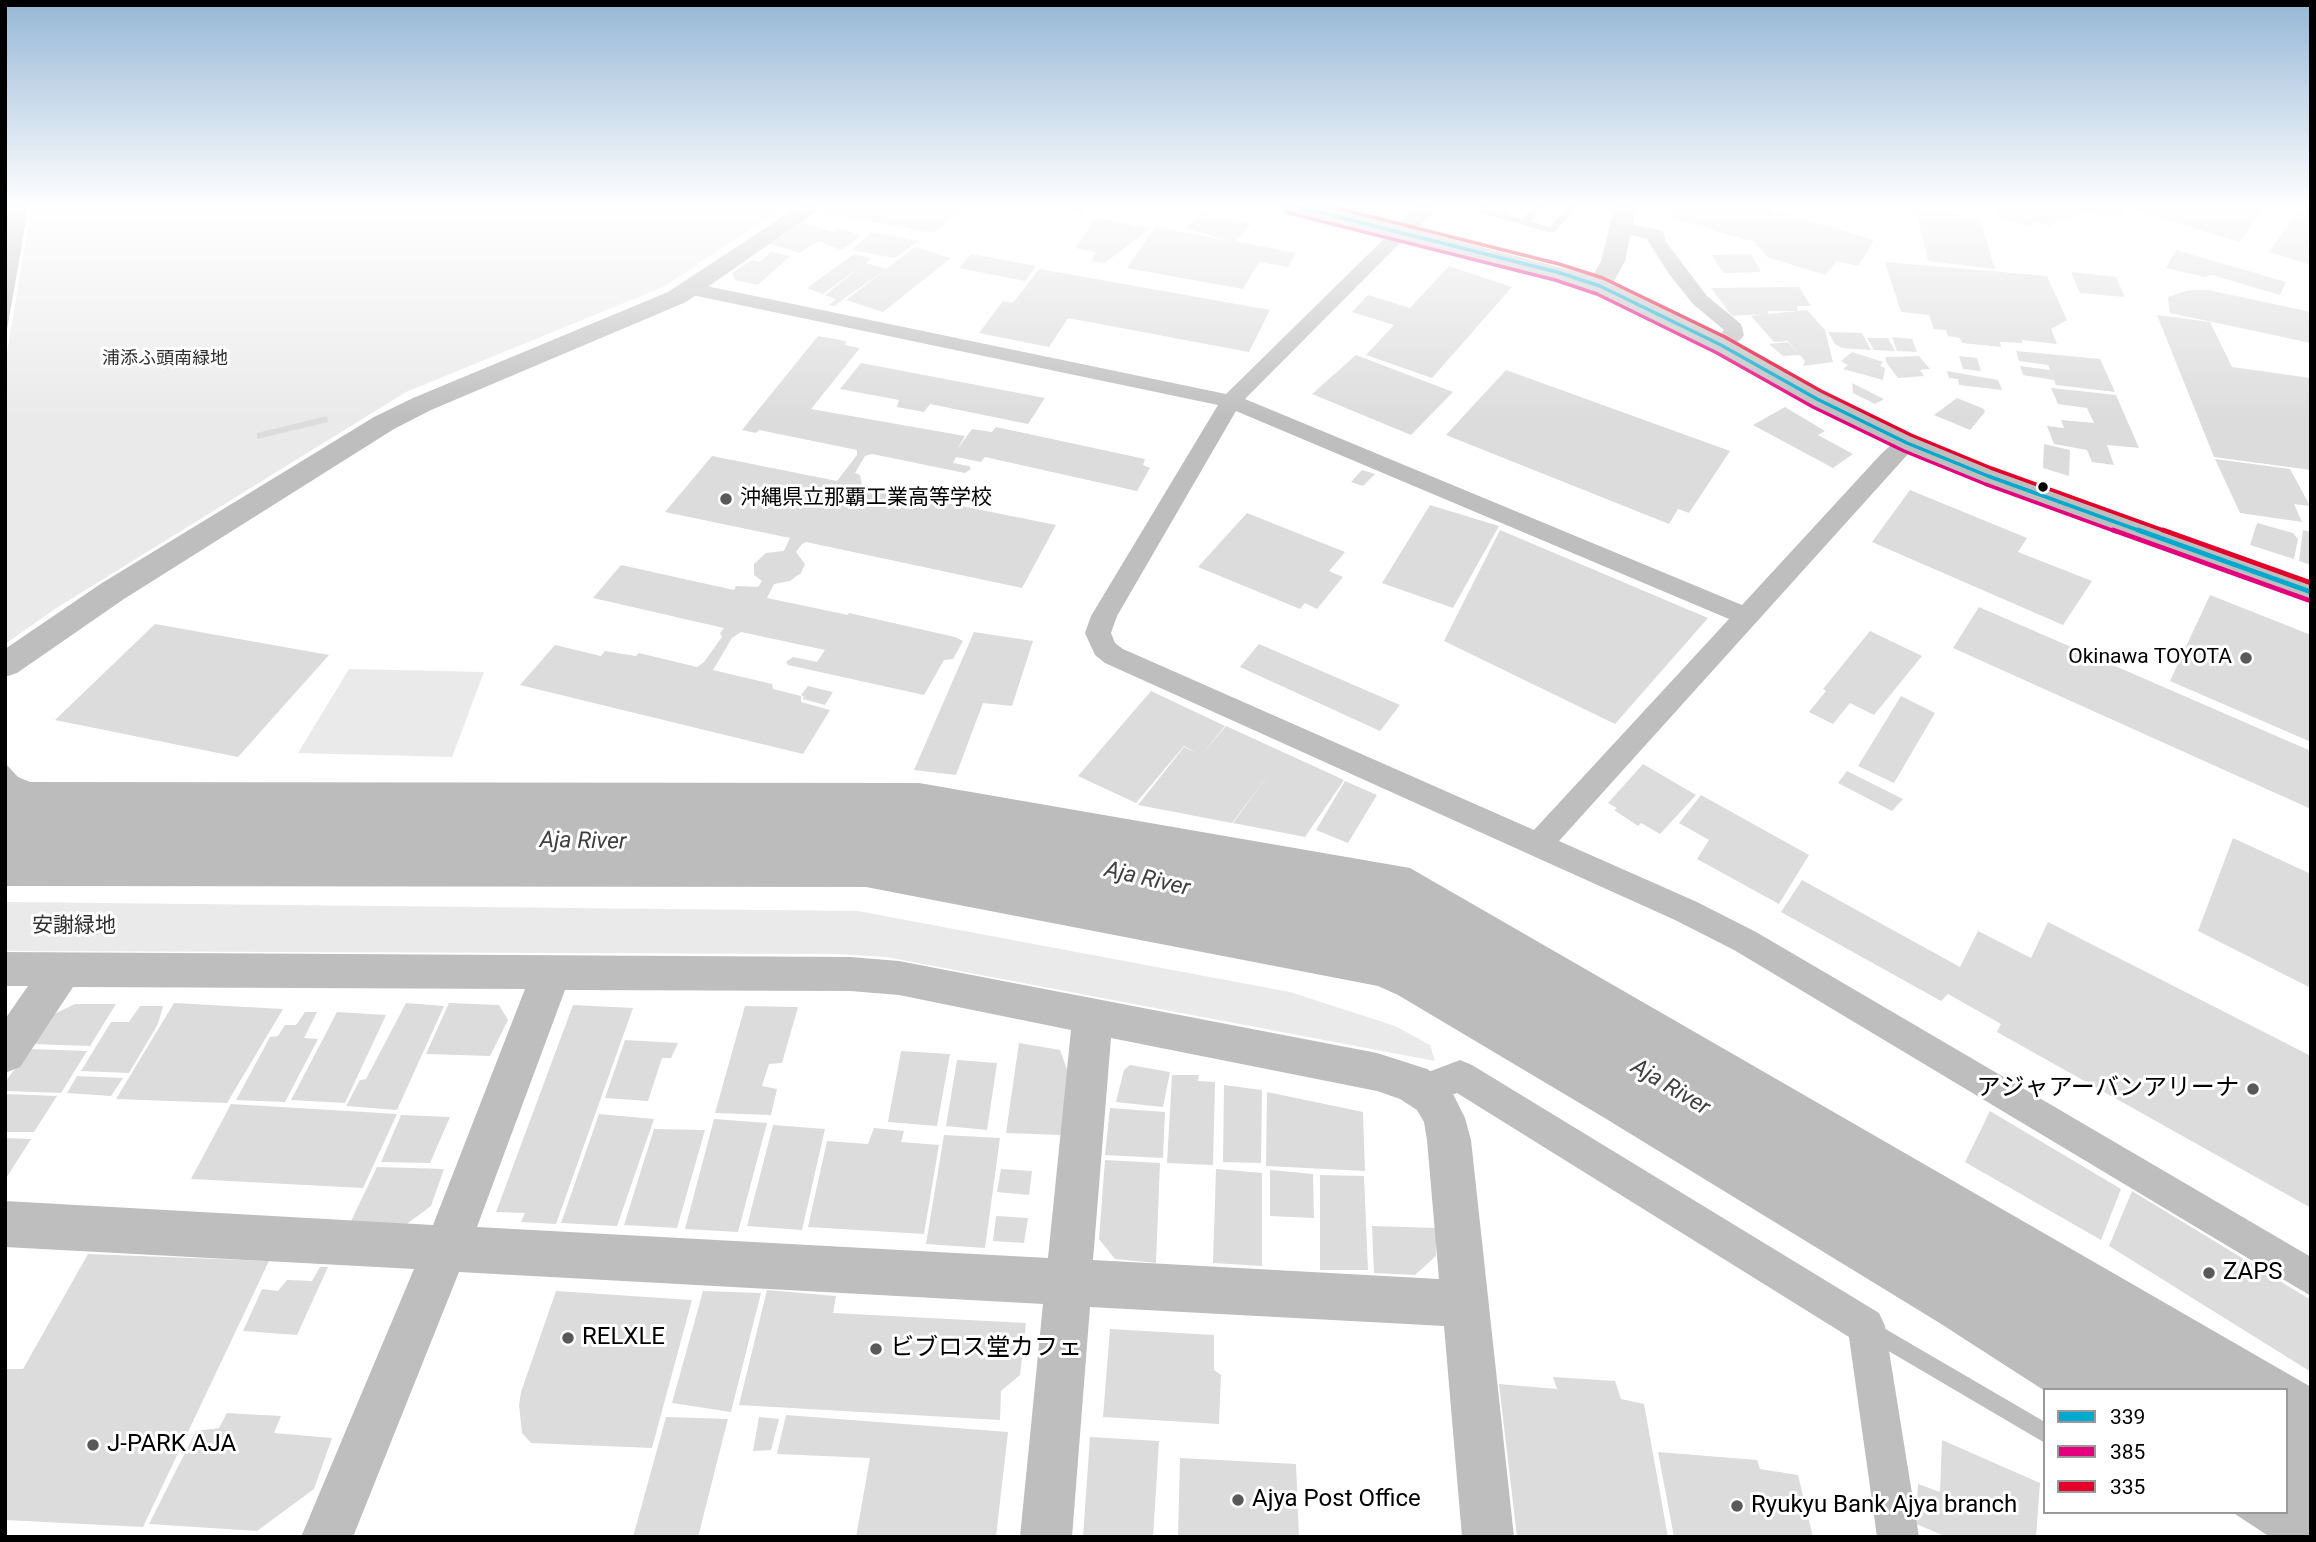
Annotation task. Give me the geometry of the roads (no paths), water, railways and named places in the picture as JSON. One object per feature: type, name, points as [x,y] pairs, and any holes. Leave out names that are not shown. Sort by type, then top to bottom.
[{"type":"street","points":[[5,665],[113,591],[384,423],[422,404],[692,289],[711,276]]},
{"type":"street","points":[[1357,276],[1231,401],[1104,616],[1098,633],[1104,648],[1115,656],[1686,911],[1745,941],[2311,1278]]},
{"type":"street","points":[[1569,276],[1600,286],[1721,345],[1817,399],[1907,443],[2074,508],[2311,592]]},
{"type":"street","points":[[1600,286],[1605,276]]},
{"type":"street","points":[[1681,276],[1700,300],[1734,328],[1734,335],[1721,345]]},
{"type":"street","points":[[692,289],[1231,401],[1747,617]]},
{"type":"street","points":[[1538,845],[1890,458],[1907,443]]},
{"type":"street","points":[[5,969],[850,974],[899,978],[1377,1072],[1412,1083],[1432,1096],[1444,1118],[1449,1140],[1463,1304],[1488,1537]]},
{"type":"street","points":[[5,1054],[62,970]]},
{"type":"street","points":[[327,1537],[446,1248],[552,972]]},
{"type":"street","points":[[1046,1537],[1092,1018]]},
{"type":"street","points":[[1422,1090],[1460,1076],[1866,1326],[1898,1537]]},
{"type":"street","points":[[5,1224],[1463,1304]]},
{"type":"lane","points":[[1866,1326],[2043,1432]]},
{"type":"water","points":[[5,276],[16,276],[5,341]]},
{"type":"water","name":"Aja River","points":[[5,763],[18,777],[30,782],[919,783],[1410,868],[2311,1387],[2311,1537],[2270,1537],[2235,1514],[2288,1514],[2288,1388],[2043,1390],[1938,1322],[1603,1117],[1398,995],[1378,986],[866,887],[5,886]]},
{"type":"place","name":"沖縄県立那覇工業高等学校","points":[[726,499]]},
{"type":"place","name":"Okinawa TOYOTA","points":[[2246,658]]},
{"type":"place","name":"アジャアーバンアリーナ","points":[[2253,1089]]},
{"type":"place","name":"ZAPS","points":[[2209,1273]]},
{"type":"place","name":"RELXLE","points":[[568,1338]]},
{"type":"place","name":"ビブロス堂カフェ","points":[[876,1349]]},
{"type":"place","name":"J-PARK AJA","points":[[93,1445]]},
{"type":"place","name":"Ajya Post Office","points":[[1238,1500]]},
{"type":"place","name":"Ryukyu Bank Ajya branch","points":[[1737,1506]]},
{"type":"park label","name":"浦添ふ頭南緑地","points":[[165,359]]},
{"type":"park label","name":"安謝緑地","points":[[74,927]]}]
